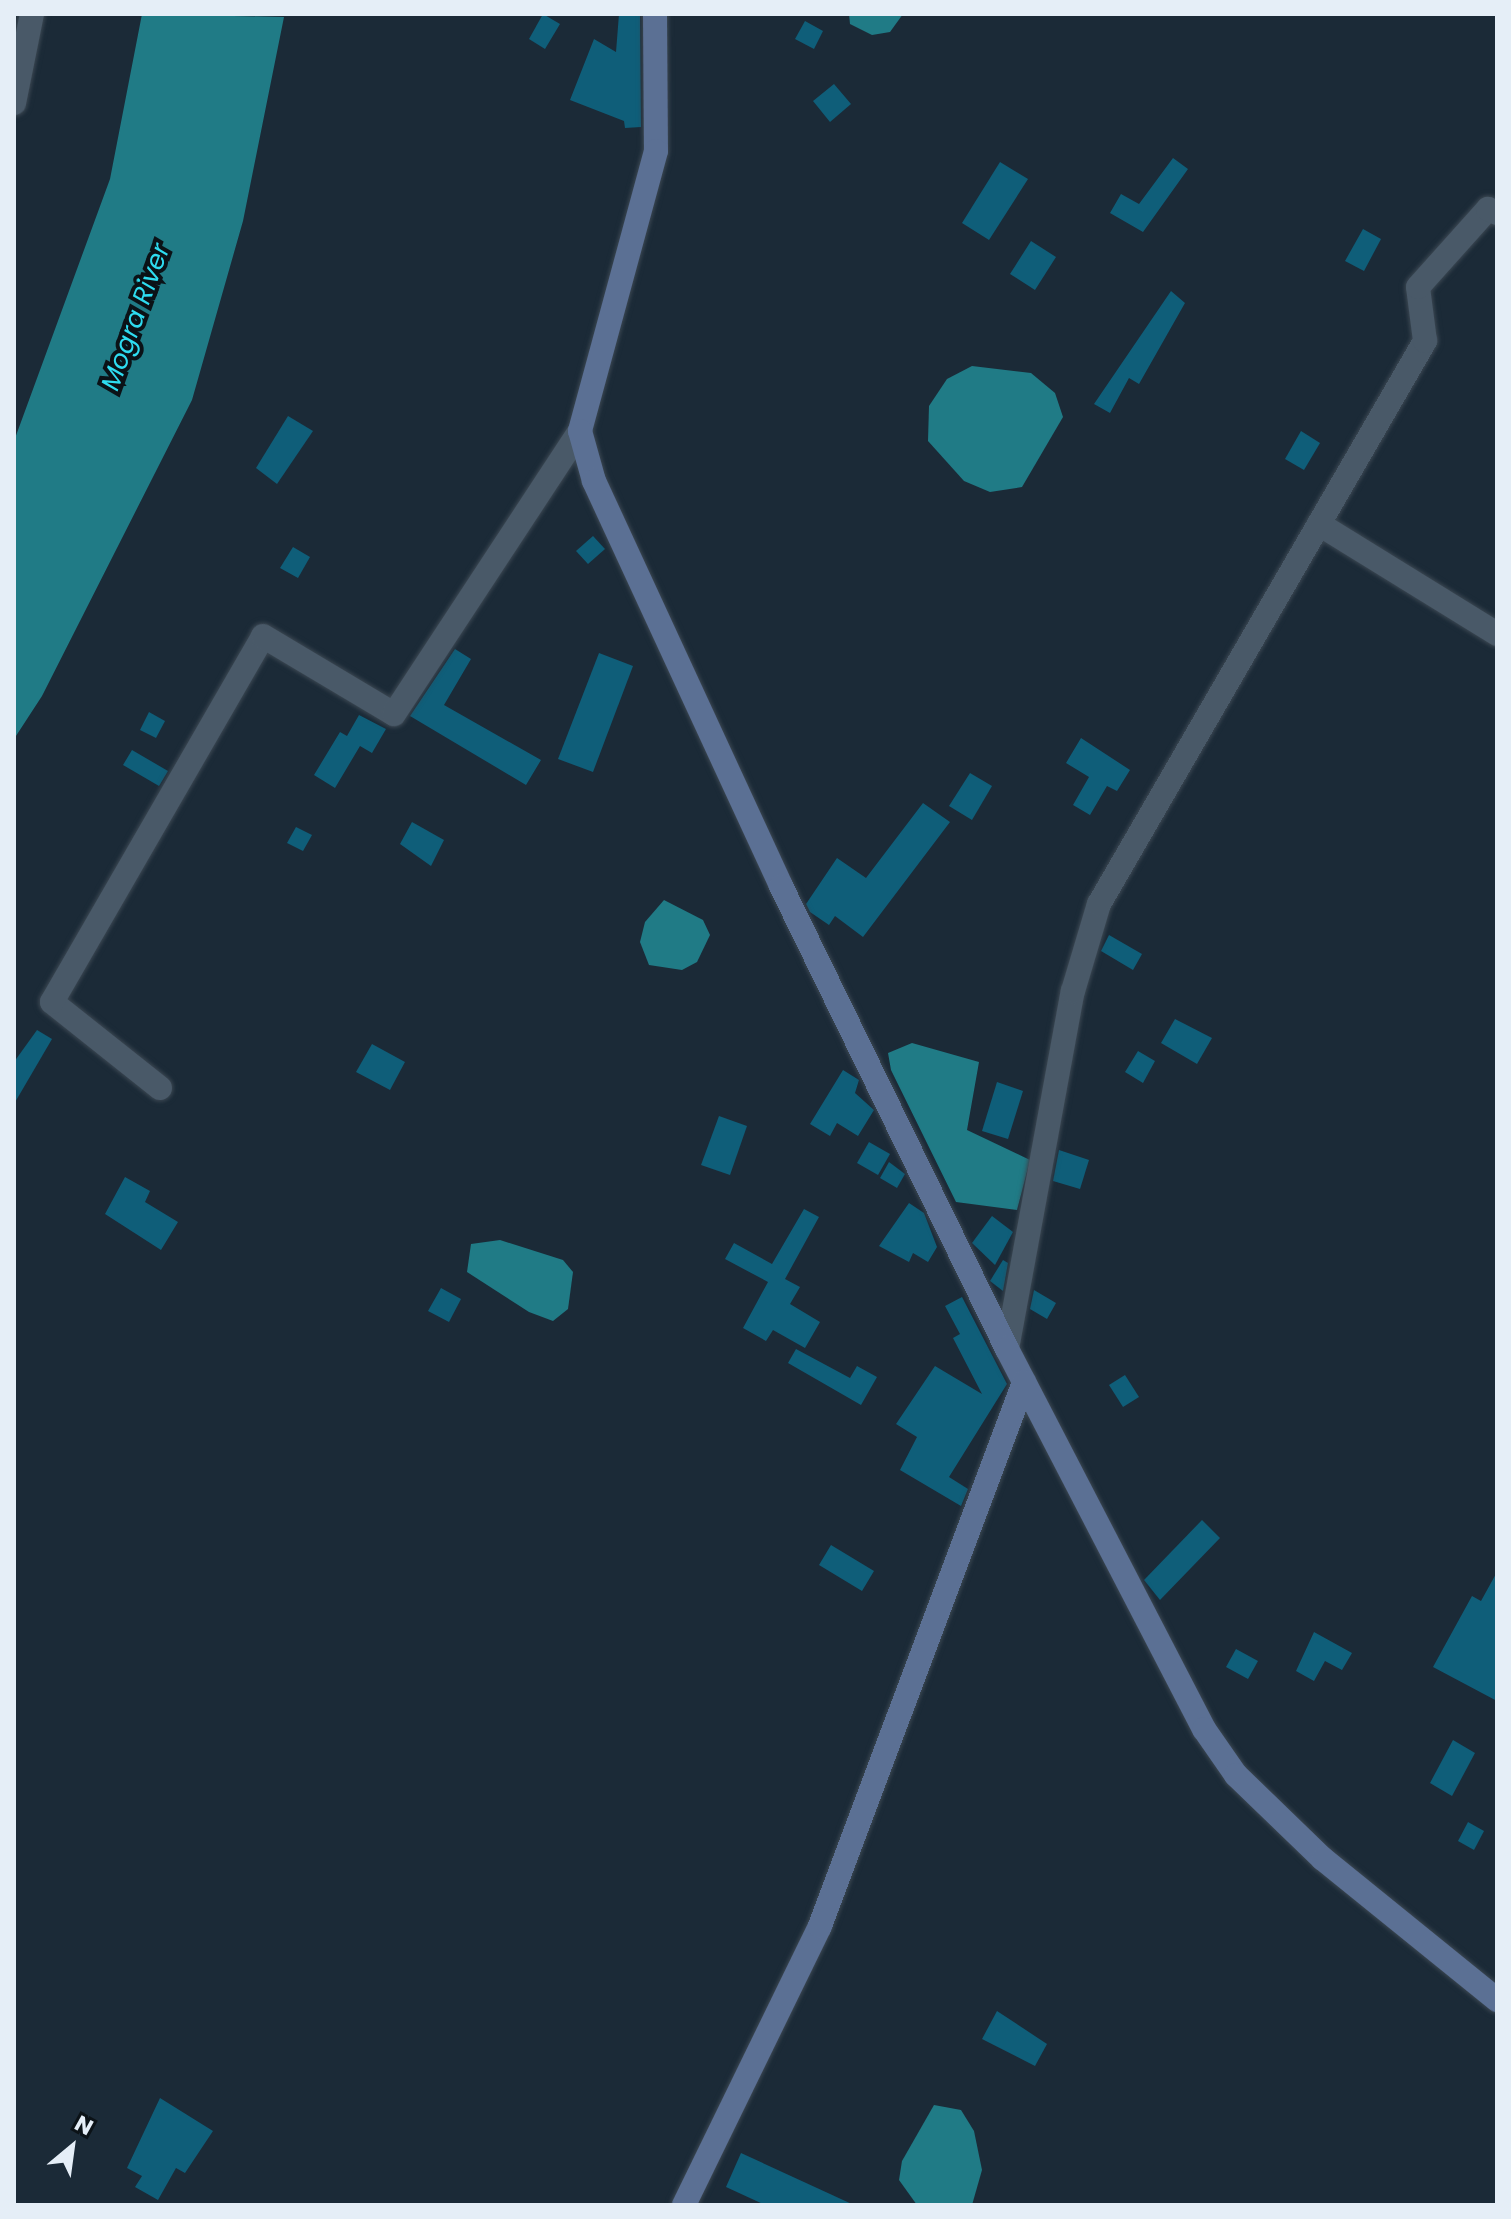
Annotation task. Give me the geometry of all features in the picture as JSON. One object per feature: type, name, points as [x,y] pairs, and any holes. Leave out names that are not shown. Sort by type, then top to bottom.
[{"type":"street","points":[[14,103],[32,14]]},
{"type":"street","points":[[160,1088],[52,1002],[263,636],[394,714],[580,431],[656,151],[655,14]]},
{"type":"street","points":[[1007,1349],[1073,991],[1099,904],[1425,341],[1418,287],[1488,209],[1497,213]]},
{"type":"street","points":[[580,431],[594,481],[774,872],[1007,1349],[1179,1688],[1236,1775],[1323,1859],[1497,2000]]},
{"type":"street","points":[[1319,524],[1497,634]]},
{"type":"street","points":[[684,2205],[820,1926],[1024,1382]]},
{"type":"water","name":"Mogra River","points":[[142,14],[284,17],[243,221],[192,400],[42,696],[14,739],[14,441],[110,179]]},
{"type":"water","points":[[849,14],[903,14],[890,32],[872,35],[850,24]]},
{"type":"water","points":[[972,366],[1031,373],[1055,393],[1063,417],[1022,487],[990,492],[964,481],[928,441],[929,406],[947,379]]},
{"type":"water","points":[[664,900],[703,920],[710,935],[697,962],[682,970],[649,965],[640,942],[645,922]]},
{"type":"water","points":[[912,1043],[979,1062],[967,1130],[1030,1160],[1017,1210],[956,1202],[891,1070],[888,1053]]},
{"type":"water","points":[[500,1240],[563,1260],[573,1272],[568,1309],[553,1321],[529,1312],[467,1272],[471,1244]]},
{"type":"water","points":[[934,2105],[961,2110],[974,2131],[982,2170],[972,2205],[917,2205],[899,2180],[902,2161]]},
{"type":"building","points":[[543,14],[560,24],[545,49],[529,39]]},
{"type":"building","points":[[619,14],[640,14],[641,127],[625,128],[624,121],[570,100],[594,39],[616,52]]},
{"type":"building","points":[[805,21],[823,31],[814,49],[795,39]]},
{"type":"building","points":[[834,84],[851,104],[830,122],[813,101]]},
{"type":"building","points":[[1173,158],[1188,169],[1143,232],[1110,213],[1121,194],[1139,204]]},
{"type":"building","points":[[1000,162],[1028,179],[989,240],[962,223]]},
{"type":"building","points":[[1363,229],[1381,239],[1364,271],[1345,261]]},
{"type":"building","points":[[1031,241],[1056,257],[1035,290],[1010,274]]},
{"type":"building","points":[[1171,291],[1185,303],[1139,384],[1129,378],[1110,413],[1094,404]]},
{"type":"building","points":[[288,416],[313,431],[277,484],[256,468]]},
{"type":"building","points":[[1301,431],[1320,443],[1304,470],[1285,459]]},
{"type":"building","points":[[593,536],[605,549],[588,564],[576,551]]},
{"type":"building","points":[[293,547],[310,557],[298,578],[280,568]]},
{"type":"building","points":[[455,649],[471,659],[444,705],[541,760],[526,785],[410,716]]},
{"type":"building","points":[[599,653],[633,666],[593,772],[558,759]]},
{"type":"building","points":[[149,712],[165,721],[156,738],[140,730]]},
{"type":"building","points":[[359,715],[386,729],[372,753],[360,746],[335,788],[314,775],[340,732],[347,736]]},
{"type":"building","points":[[1081,738],[1130,770],[1117,791],[1107,786],[1090,815],[1073,805],[1089,777],[1066,763]]},
{"type":"building","points":[[132,750],[168,771],[159,786],[123,765]]},
{"type":"building","points":[[970,773],[992,786],[972,820],[949,806]]},
{"type":"building","points":[[923,803],[950,822],[863,937],[835,916],[829,925],[810,912],[806,904],[837,858],[866,878]]},
{"type":"building","points":[[412,822],[444,840],[431,866],[400,844]]},
{"type":"building","points":[[296,827],[312,835],[303,851],[287,843]]},
{"type":"building","points":[[1109,935],[1142,954],[1133,970],[1101,951]]},
{"type":"building","points":[[1175,1019],[1212,1038],[1197,1064],[1161,1043]]},
{"type":"building","points":[[37,1030],[52,1039],[14,1104],[14,1062]]},
{"type":"building","points":[[372,1044],[405,1062],[390,1090],[356,1072]]},
{"type":"building","points":[[1138,1051],[1155,1061],[1143,1083],[1125,1072]]},
{"type":"building","points":[[843,1070],[859,1080],[855,1093],[874,1110],[858,1136],[837,1123],[830,1136],[810,1124]]},
{"type":"building","points":[[997,1082],[1023,1091],[1008,1139],[982,1131]]},
{"type":"building","points":[[719,1116],[747,1126],[730,1175],[701,1165]]},
{"type":"building","points":[[869,1142],[890,1154],[878,1175],[857,1163]]},
{"type":"building","points":[[1059,1150],[1089,1160],[1080,1189],[1053,1181]]},
{"type":"building","points":[[889,1162],[905,1174],[897,1188],[880,1178]]},
{"type":"building","points":[[125,1177],[150,1191],[145,1202],[178,1222],[161,1250],[105,1214]]},
{"type":"building","points":[[909,1203],[924,1213],[937,1247],[928,1262],[913,1253],[909,1262],[879,1246]]},
{"type":"building","points":[[804,1209],[819,1217],[785,1279],[800,1287],[790,1304],[820,1322],[805,1348],[773,1330],[766,1341],[743,1328],[768,1282],[725,1259],[734,1243],[772,1264]]},
{"type":"building","points":[[992,1216],[1013,1232],[995,1265],[972,1243]]},
{"type":"building","points":[[1003,1260],[1008,1263],[1003,1291],[990,1281]]},
{"type":"building","points":[[441,1288],[461,1299],[449,1322],[428,1311]]},
{"type":"building","points":[[1034,1290],[1056,1303],[1047,1319],[1030,1309]]},
{"type":"building","points":[[962,1297],[1007,1384],[949,1477],[968,1489],[961,1506],[900,1470],[917,1437],[896,1424],[935,1366],[982,1394],[953,1338],[960,1334],[945,1306]]},
{"type":"building","points":[[796,1349],[850,1378],[857,1366],[877,1377],[861,1405],[788,1363]]},
{"type":"building","points":[[1125,1375],[1139,1397],[1123,1407],[1109,1385]]},
{"type":"building","points":[[1202,1520],[1220,1538],[1160,1600],[1144,1580]]},
{"type":"building","points":[[831,1545],[874,1571],[862,1591],[819,1565]]},
{"type":"building","points":[[1497,1572],[1497,1701],[1433,1667],[1472,1596],[1481,1601]]},
{"type":"building","points":[[1314,1632],[1352,1653],[1342,1670],[1325,1661],[1314,1681],[1296,1671]]},
{"type":"building","points":[[1236,1649],[1258,1661],[1248,1679],[1226,1667]]},
{"type":"building","points":[[1453,1740],[1475,1753],[1452,1796],[1430,1783]]},
{"type":"building","points":[[1468,1822],[1484,1831],[1474,1850],[1458,1841]]},
{"type":"building","points":[[997,2011],[1047,2044],[1035,2066],[982,2039]]},
{"type":"building","points":[[160,2098],[213,2131],[185,2173],[176,2168],[158,2200],[135,2187],[142,2176],[127,2168]]},
{"type":"building","points":[[741,2153],[854,2205],[765,2205],[726,2187]]}]
